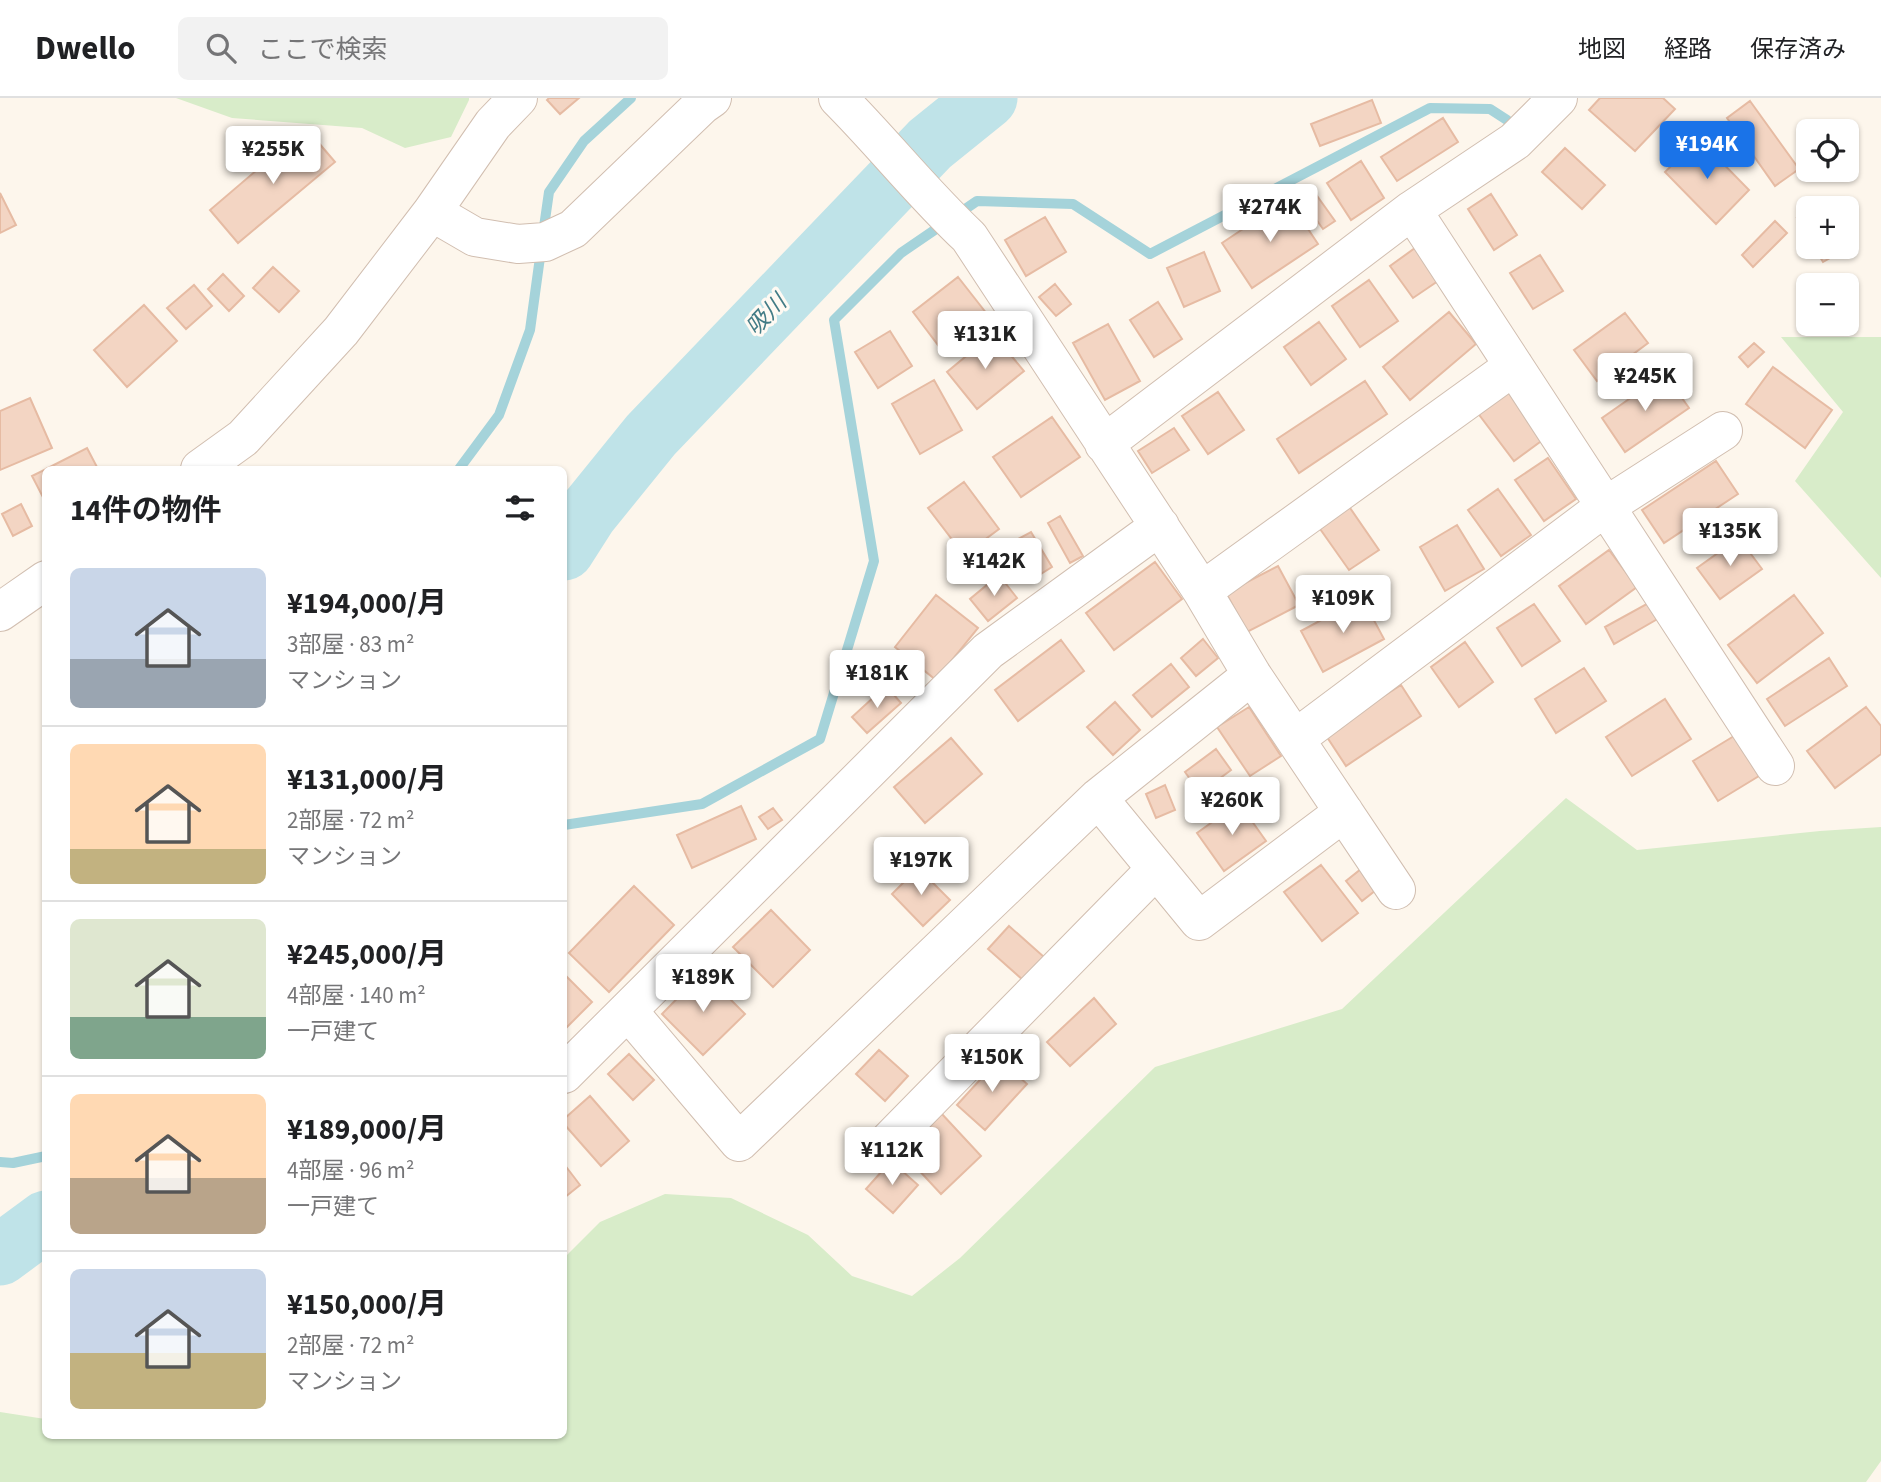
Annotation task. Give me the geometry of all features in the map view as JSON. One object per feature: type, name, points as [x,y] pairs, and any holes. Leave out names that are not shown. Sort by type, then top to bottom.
[{"type":"street","points":[[204,466],[243,438],[341,331],[432,212],[493,124],[518,98]]},
{"type":"street","points":[[432,212],[475,237],[518,244],[545,242],[573,229],[712,98]]},
{"type":"street","points":[[838,98],[873,133],[940,210],[969,237],[1202,591],[1252,675],[1396,890]]},
{"type":"street","points":[[1104,444],[1412,210],[1515,141],[1558,98]]},
{"type":"street","points":[[1412,210],[1775,766]]},
{"type":"street","points":[[1202,591],[1514,366]]},
{"type":"street","points":[[1295,739],[1606,506],[1723,431]]},
{"type":"street","points":[[567,1071],[988,651],[1160,526]]},
{"type":"street","points":[[0,612],[42,583]]},
{"type":"street","points":[[628,1011],[739,1142],[1098,799],[1252,675]]},
{"type":"street","points":[[1098,799],[1199,921],[1344,812]]},
{"type":"street","points":[[885,1145],[1156,869]]},
{"type":"green space","points":[[176,98],[469,100],[451,137],[405,148],[362,128],[232,118]]},
{"type":"green space","points":[[1781,337],[1881,337],[1881,578],[1795,481],[1843,412]]},
{"type":"green space","points":[[1566,798],[1637,850],[1881,827],[1881,1461],[1866,1482],[0,1482],[0,1412],[42,1419],[42,1439],[567,1439],[567,1255],[600,1222],[665,1194],[731,1198],[808,1235],[852,1276],[912,1296],[960,1258],[1155,1067],[1342,1009]]},
{"type":"building","points":[[579,98],[560,114],[547,100]]},
{"type":"building","points":[[1600,98],[1663,98],[1675,109],[1635,151],[1589,110]]},
{"type":"building","points":[[1372,100],[1381,123],[1320,146],[1311,124]]},
{"type":"building","points":[[1750,101],[1796,165],[1796,171],[1775,186],[1727,118]]},
{"type":"building","points":[[1443,118],[1458,142],[1397,181],[1381,157]]},
{"type":"building","points":[[306,128],[335,162],[238,243],[210,210]]},
{"type":"building","points":[[1699,139],[1749,190],[1716,224],[1665,172]]},
{"type":"building","points":[[1565,148],[1605,185],[1582,209],[1542,172]]},
{"type":"building","points":[[1361,161],[1384,198],[1351,220],[1327,183]]},
{"type":"building","points":[[1310,186],[1335,221],[1323,229],[1298,194]]},
{"type":"building","points":[[0,193],[16,225],[0,233]]},
{"type":"building","points":[[1491,194],[1517,235],[1494,250],[1468,209]]},
{"type":"building","points":[[1288,199],[1318,244],[1252,288],[1222,243]]},
{"type":"building","points":[[1045,217],[1066,252],[1026,276],[1005,240]]},
{"type":"building","points":[[1775,221],[1787,233],[1753,267],[1742,255]]},
{"type":"building","points":[[1415,248],[1438,281],[1413,298],[1390,266]]},
{"type":"building","points":[[1204,252],[1220,291],[1184,307],[1167,268]]},
{"type":"building","points":[[1540,255],[1563,291],[1533,309],[1510,273]]},
{"type":"building","points":[[273,267],[299,291],[279,312],[253,288]]},
{"type":"building","points":[[223,274],[244,296],[229,311],[208,289]]},
{"type":"building","points":[[958,277],[987,314],[941,349],[913,312]]},
{"type":"building","points":[[1369,280],[1398,321],[1360,347],[1332,306]]},
{"type":"building","points":[[1055,284],[1071,304],[1056,316],[1039,297]]},
{"type":"building","points":[[194,285],[212,306],[186,329],[167,308]]},
{"type":"building","points":[[1158,302],[1182,339],[1154,357],[1130,320]]},
{"type":"building","points":[[144,305],[177,341],[127,387],[94,350]]},
{"type":"building","points":[[1449,312],[1476,344],[1410,400],[1383,367]]},
{"type":"building","points":[[1625,313],[1648,343],[1597,381],[1574,350]]},
{"type":"building","points":[[1319,322],[1346,359],[1311,385],[1284,347]]},
{"type":"building","points":[[1108,324],[1140,381],[1105,400],[1073,343]]},
{"type":"building","points":[[890,331],[912,366],[878,388],[855,352]]},
{"type":"building","points":[[993,334],[1024,371],[977,409],[947,372]]},
{"type":"building","points":[[1754,343],[1764,352],[1748,367],[1739,357]]},
{"type":"building","points":[[1773,367],[1832,410],[1805,448],[1746,404]]},
{"type":"building","points":[[1665,374],[1689,408],[1625,452],[1602,418]]},
{"type":"building","points":[[934,380],[962,430],[920,454],[892,404]]},
{"type":"building","points":[[1365,381],[1387,414],[1299,473],[1277,439]]},
{"type":"building","points":[[1508,390],[1544,439],[1514,461],[1477,412]]},
{"type":"building","points":[[1218,392],[1244,430],[1208,454],[1182,416]]},
{"type":"building","points":[[30,398],[52,448],[0,470],[0,411]]},
{"type":"building","points":[[1052,417],[1080,457],[1021,497],[993,457]]},
{"type":"building","points":[[1174,428],[1189,450],[1152,473],[1138,451]]},
{"type":"building","points":[[87,448],[96,466],[52,466]]},
{"type":"building","points":[[1548,458],[1576,499],[1544,521],[1515,480]]},
{"type":"building","points":[[1716,461],[1738,494],[1664,543],[1642,510]]},
{"type":"building","points":[[42,471],[42,495],[32,476]]},
{"type":"building","points":[[964,482],[999,529],[964,555],[928,508]]},
{"type":"building","points":[[1498,489],[1531,535],[1501,556],[1468,510]]},
{"type":"building","points":[[21,504],[32,526],[13,536],[2,514]]},
{"type":"building","points":[[1348,505],[1379,550],[1349,570],[1318,526]]},
{"type":"building","points":[[1060,516],[1083,556],[1070,563],[1048,523]]},
{"type":"building","points":[[1457,525],[1484,569],[1445,591],[1420,547]]},
{"type":"building","points":[[1031,532],[1052,567],[1031,580],[1009,544]]},
{"type":"building","points":[[1739,538],[1762,569],[1720,599],[1697,568]]},
{"type":"building","points":[[1609,550],[1637,587],[1586,624],[1559,586]]},
{"type":"building","points":[[1155,562],[1182,599],[1114,650],[1086,613]]},
{"type":"building","points":[[1278,566],[1299,605],[1247,632],[1226,593]]},
{"type":"building","points":[[999,575],[1017,598],[988,621],[970,599]]},
{"type":"building","points":[[936,595],[978,628],[936,680],[895,647]]},
{"type":"building","points":[[1794,595],[1823,633],[1757,683],[1728,645]]},
{"type":"building","points":[[1362,598],[1384,639],[1323,672],[1301,631]]},
{"type":"building","points":[[1652,601],[1661,617],[1614,644],[1605,627]]},
{"type":"building","points":[[1534,604],[1560,641],[1522,666],[1497,628]]},
{"type":"building","points":[[1203,639],[1218,658],[1196,676],[1181,658]]},
{"type":"building","points":[[1061,640],[1084,671],[1018,721],[995,690]]},
{"type":"building","points":[[1465,642],[1493,682],[1459,707],[1431,667]]},
{"type":"building","points":[[1829,658],[1847,686],[1785,726],[1767,699]]},
{"type":"building","points":[[1171,664],[1189,687],[1152,717],[1133,695]]},
{"type":"building","points":[[1584,668],[1606,701],[1556,733],[1535,699]]},
{"type":"building","points":[[1401,685],[1421,716],[1346,766],[1325,734]]},
{"type":"building","points":[[886,686],[901,703],[867,733],[852,717]]},
{"type":"building","points":[[1665,699],[1691,739],[1632,776],[1606,737]]},
{"type":"building","points":[[1115,702],[1140,730],[1113,755],[1087,727]]},
{"type":"building","points":[[1249,707],[1281,756],[1250,776],[1217,727]]},
{"type":"building","points":[[1866,707],[1881,726],[1881,754],[1835,788],[1807,751]]},
{"type":"building","points":[[1734,736],[1759,776],[1718,801],[1693,761]]},
{"type":"building","points":[[951,738],[982,774],[925,823],[894,787]]},
{"type":"building","points":[[1216,749],[1231,770],[1200,793],[1185,772]]},
{"type":"building","points":[[1165,785],[1175,810],[1156,818],[1146,794]]},
{"type":"building","points":[[1239,803],[1266,841],[1224,871],[1197,833]]},
{"type":"building","points":[[741,806],[756,839],[692,868],[677,835]]},
{"type":"building","points":[[773,808],[782,820],[768,829],[759,817]]},
{"type":"building","points":[[1321,865],[1358,913],[1322,941],[1284,892]]},
{"type":"building","points":[[918,868],[950,900],[923,926],[892,894]]},
{"type":"building","points":[[1361,869],[1376,890],[1362,901],[1346,881]]},
{"type":"building","points":[[634,886],[674,925],[609,992],[569,953]]},
{"type":"building","points":[[771,910],[810,950],[773,987],[733,947]]},
{"type":"building","points":[[1009,926],[1044,957],[1023,980],[988,949]]},
{"type":"building","points":[[703,972],[745,1014],[703,1055],[662,1014]]},
{"type":"building","points":[[567,977],[592,1002],[567,1027]]},
{"type":"building","points":[[1094,998],[1116,1024],[1070,1066],[1047,1042]]},
{"type":"building","points":[[879,1050],[908,1076],[885,1101],[856,1074]]},
{"type":"building","points":[[629,1054],[654,1080],[633,1100],[608,1074]]},
{"type":"building","points":[[999,1059],[1027,1084],[985,1130],[957,1105]]},
{"type":"building","points":[[590,1096],[629,1141],[601,1166],[567,1127],[567,1116]]},
{"type":"building","points":[[941,1113],[981,1156],[941,1194],[901,1151]]},
{"type":"building","points":[[891,1161],[918,1185],[893,1213],[866,1189]]},
{"type":"building","points":[[567,1168],[580,1185],[567,1196]]},
{"type":"waterway","points":[[543,234],[549,192],[584,141],[631,98]]},
{"type":"waterway","name":"吸川","points":[[567,545],[587,514],[651,435],[930,144],[987,98]]},
{"type":"waterway","points":[[567,825],[702,804],[820,739],[874,561],[834,320],[901,253],[977,201],[1073,204],[1150,254],[1430,108],[1490,109],[1507,120]]},
{"type":"waterway","points":[[461,466],[499,415],[530,330],[541,250]]},
{"type":"waterway","points":[[0,1162],[13,1163],[42,1157]]},
{"type":"waterway","name":"吸川","points":[[0,1255],[42,1224]]}]
